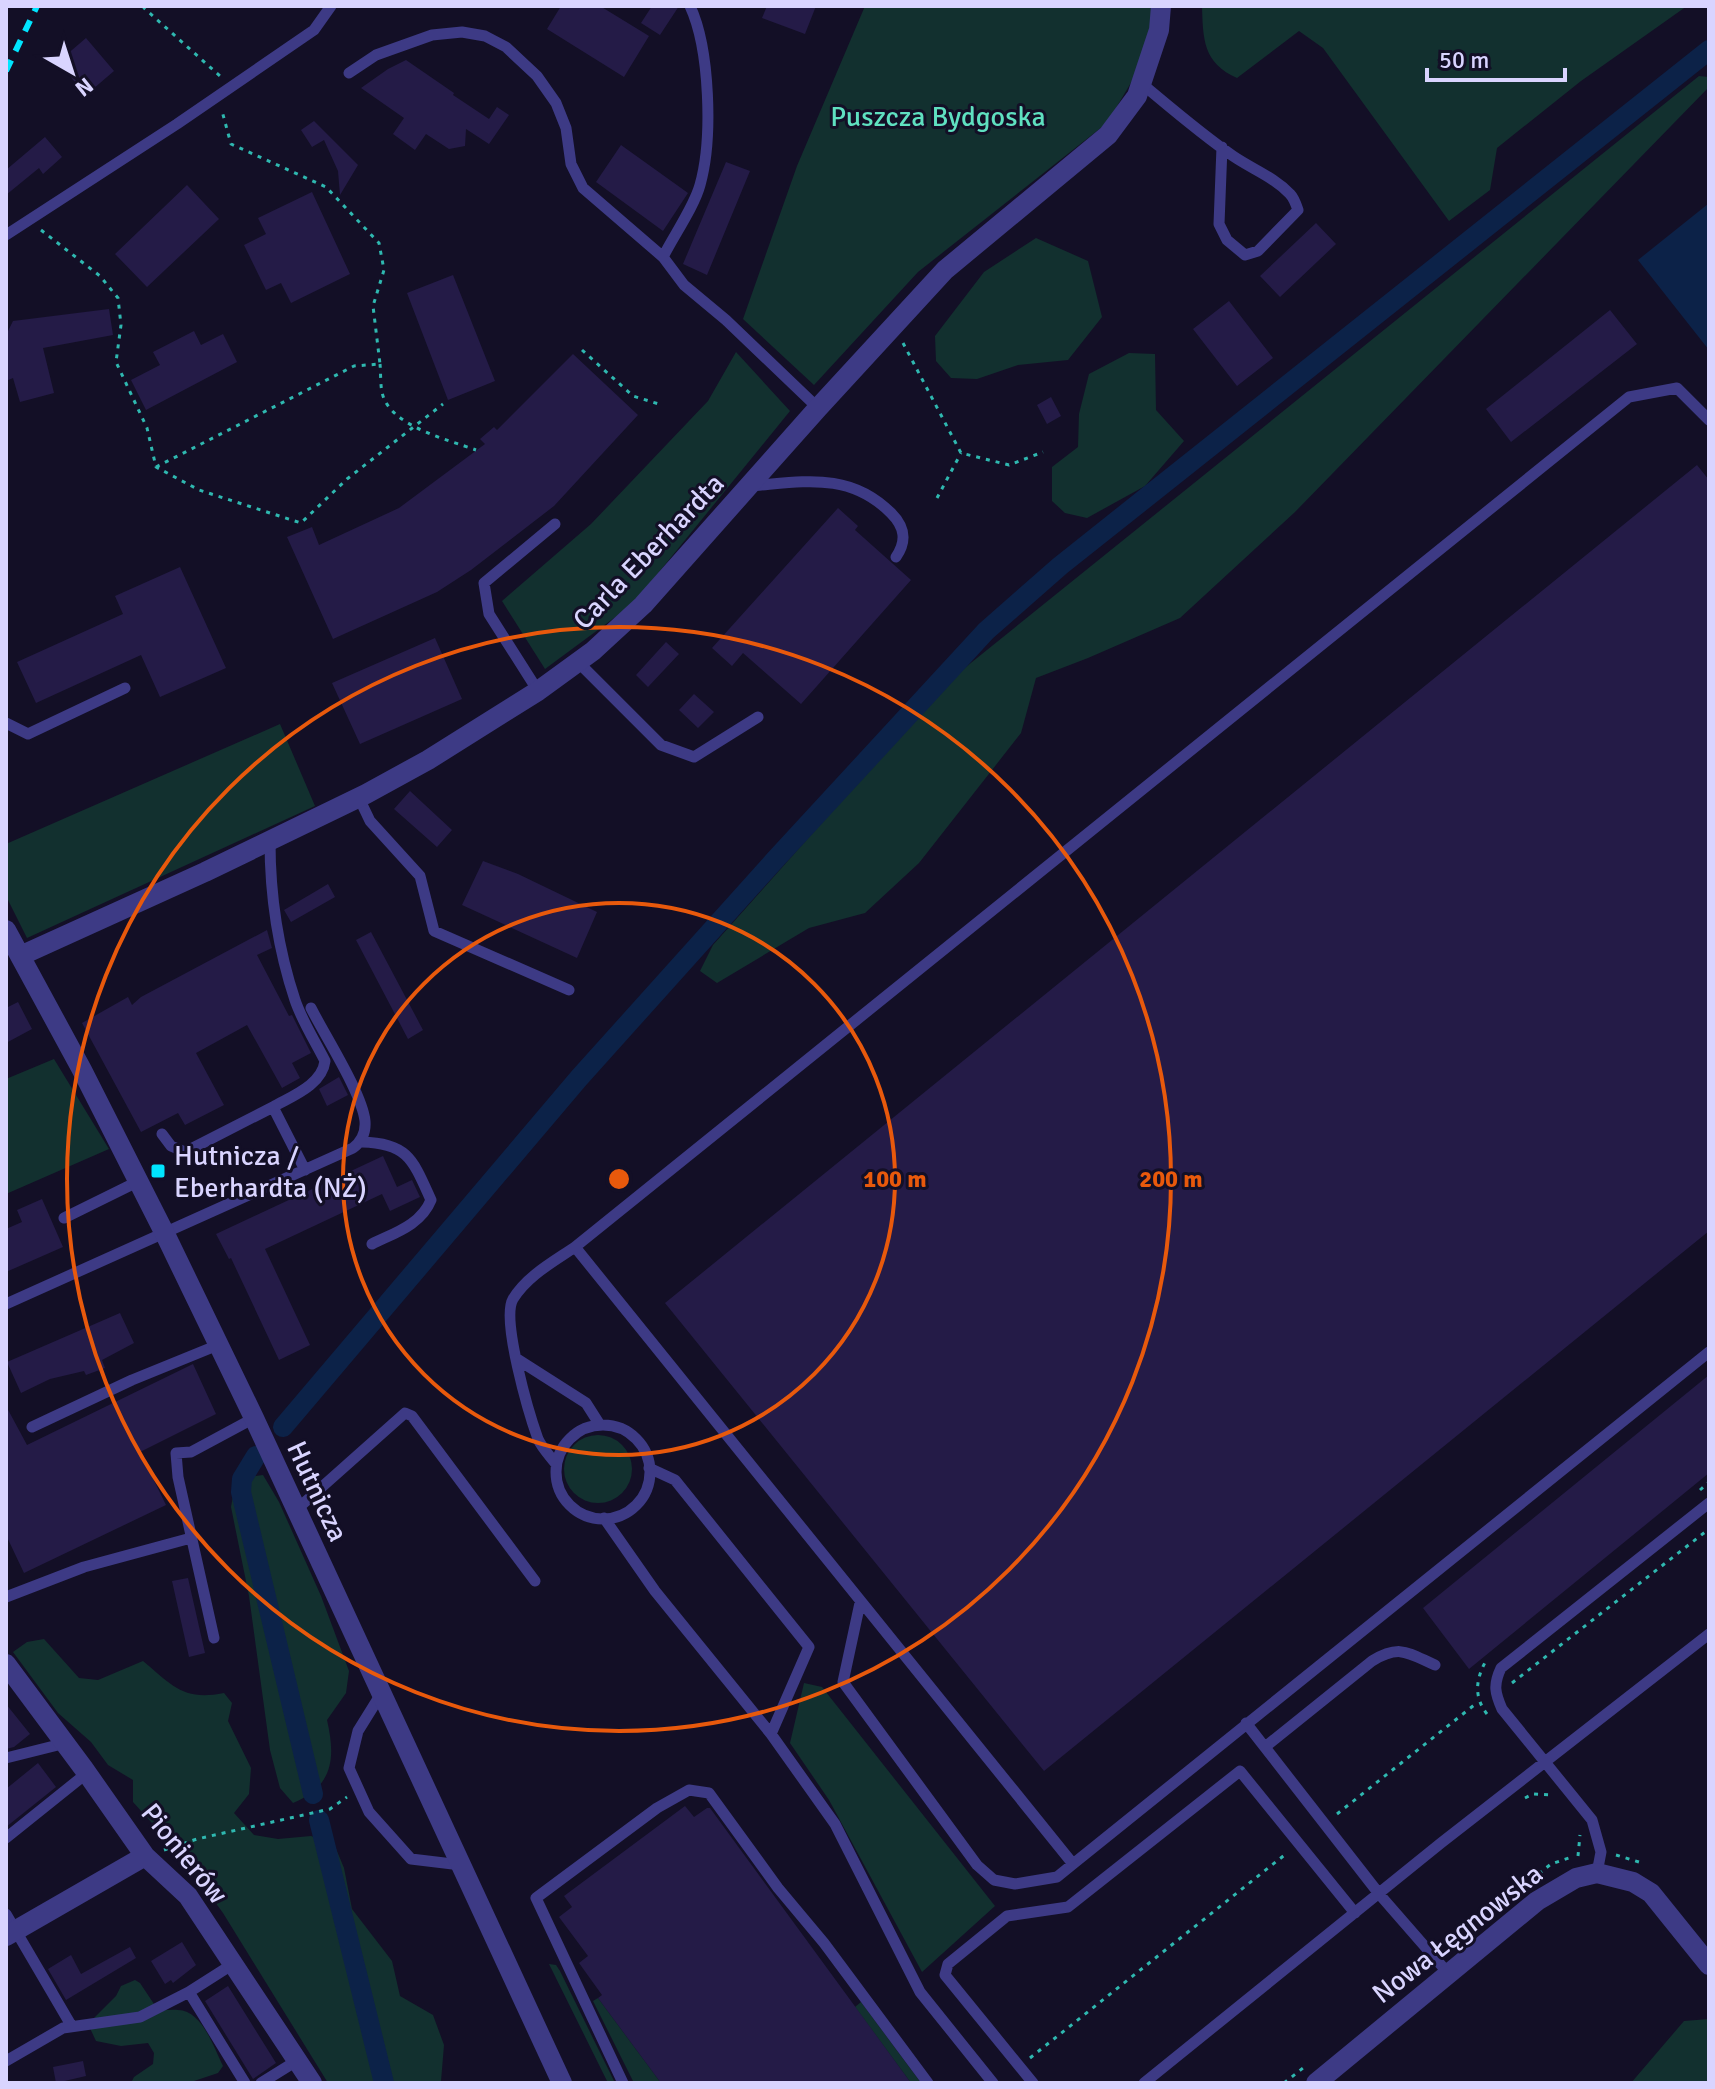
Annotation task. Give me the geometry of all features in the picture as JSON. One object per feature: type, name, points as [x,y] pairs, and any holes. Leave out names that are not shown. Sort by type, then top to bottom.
[{"type":"street","name":"Carla Eberhardta","points":[[13,959],[359,798],[428,760],[578,662],[643,605],[945,270],[1108,135],[1137,96],[1159,30],[1161,6]]},
{"type":"street","name":"Hutnicza","points":[[6,930],[13,959],[139,1181],[254,1418],[562,2083]]},
{"type":"street","name":"Pionierów","points":[[6,1664],[145,1856],[188,1896],[312,2083]]},
{"type":"street","points":[[9,1926],[145,1856]]},
{"type":"street","points":[[1597,1873],[1633,1882],[1651,1893],[1709,1965]]},
{"type":"street","name":"Nowa Łęgnowska","points":[[1316,2083],[1537,1901],[1576,1878],[1597,1873]]},
{"type":"lane","points":[[6,235],[314,30],[331,6]]},
{"type":"lane","points":[[663,257],[700,186],[706,145],[705,51],[690,6]]},
{"type":"lane","points":[[349,73],[376,55],[432,35],[462,32],[485,36],[506,47],[537,76],[556,103],[566,128],[571,164],[583,188],[663,257],[684,285],[726,320],[818,408]]},
{"type":"lane","points":[[1141,83],[1222,147],[1275,180],[1293,196],[1298,210],[1258,251],[1245,255],[1236,250],[1219,224],[1222,147]]},
{"type":"lane","points":[[556,1464],[539,1442],[509,1330],[511,1302],[528,1280],[575,1247],[1629,397],[1677,388],[1709,420]]},
{"type":"lane","points":[[748,486],[809,481],[834,482],[860,489],[878,500],[897,518],[904,531],[904,545],[896,557]]},
{"type":"lane","points":[[538,691],[489,614],[484,583],[555,524]]},
{"type":"lane","points":[[578,662],[661,745],[694,757],[758,717]]},
{"type":"lane","points":[[6,723],[28,734],[125,688]]},
{"type":"lane","points":[[359,798],[370,821],[420,876],[434,931],[569,990]]},
{"type":"lane","points":[[162,1134],[171,1146],[185,1152],[273,1107],[318,1078],[324,1070],[325,1061],[295,1001],[270,882],[270,841]]},
{"type":"lane","points":[[311,1008],[361,1104],[365,1124],[362,1142]]},
{"type":"lane","points":[[273,1107],[305,1170]]},
{"type":"lane","points":[[6,1303],[165,1234],[362,1142],[390,1143],[400,1149],[416,1171],[431,1200],[426,1212],[417,1221],[372,1244]]},
{"type":"lane","points":[[64,1218],[139,1181]]},
{"type":"lane","points":[[575,1247],[1073,1864]]},
{"type":"lane","points":[[32,1427],[132,1380],[218,1345]]},
{"type":"lane","points":[[860,1603],[843,1682],[977,1865],[994,1880],[1015,1884],[1057,1877],[1709,1352]]},
{"type":"lane","points":[[517,1359],[586,1403],[600,1425]]},
{"type":"lane","points":[[296,1510],[405,1413],[412,1416],[535,1581]]},
{"type":"lane","points":[[214,1638],[178,1477],[176,1453],[191,1452],[254,1418]]},
{"type":"lane","points":[[600,1425],[616,1427],[630,1434],[641,1445],[649,1468],[646,1491],[637,1504],[625,1513],[604,1518],[582,1514],[569,1506],[556,1479],[556,1464],[561,1450],[571,1437],[584,1429],[600,1425]]},
{"type":"lane","points":[[649,1468],[675,1480],[809,1647],[771,1734]]},
{"type":"lane","points":[[1597,1873],[1601,1852],[1592,1820],[1502,1709],[1494,1692],[1501,1668],[1709,1503]]},
{"type":"lane","points":[[604,1518],[655,1591],[771,1734],[835,1824],[920,1992],[993,2083]]},
{"type":"lane","points":[[6,1597],[84,1567],[191,1538]]},
{"type":"lane","points":[[1144,2083],[1441,1843],[1709,1634]]},
{"type":"lane","points":[[1265,1747],[1388,1651],[1402,1650],[1435,1665]]},
{"type":"lane","points":[[381,1694],[358,1731],[349,1768],[369,1812],[411,1859],[461,1865]]},
{"type":"lane","points":[[1246,1723],[1380,1895],[1448,1973]]},
{"type":"lane","points":[[6,1758],[66,1743]]},
{"type":"lane","points":[[1033,2083],[945,1975],[948,1964],[1007,1916],[1068,1907],[1240,1771],[1355,1913]]},
{"type":"lane","points":[[6,1838],[87,1773]]},
{"type":"lane","points":[[623,2083],[536,1898],[657,1808],[689,1790],[709,1793],[928,2083]]},
{"type":"lane","points":[[9,1926],[71,2025]]},
{"type":"lane","points":[[6,2061],[55,2031],[71,2025],[140,2017],[189,1992],[233,1964]]},
{"type":"lane","points":[[189,1992],[245,2083]]},
{"type":"lane","points":[[261,2083],[298,2060]]},
{"type":"path","points":[[145,6],[232,86]]},
{"type":"path","points":[[218,96],[231,144],[326,187],[379,243],[384,270],[373,306],[383,398],[412,426],[476,450]]},
{"type":"path","points":[[29,219],[100,276],[118,298],[121,325],[116,362],[147,428],[156,467],[199,490],[301,523],[347,479],[443,404]]},
{"type":"path","points":[[894,326],[961,453],[1009,465],[1043,452]]},
{"type":"path","points":[[582,350],[633,396],[662,405]]},
{"type":"path","points":[[156,467],[354,366],[380,364]]},
{"type":"path","points":[[937,498],[961,453]]},
{"type":"path","points":[[1690,1497],[1709,1482]]},
{"type":"path","points":[[1512,1683],[1709,1529]]},
{"type":"path","points":[[1488,1657],[1480,1671],[1478,1702],[1494,1723]]},
{"type":"path","points":[[1325,1824],[1478,1702]]},
{"type":"path","points":[[145,1856],[197,1839],[330,1809],[358,1788]]},
{"type":"path","points":[[1513,1789],[1522,1800],[1533,1794],[1555,1796]]},
{"type":"path","points":[[1578,1856],[1581,1828]]},
{"type":"path","points":[[1019,2067],[1298,1845]]},
{"type":"green space","name":"Puszcza Bydgoska","points":[[865,6],[1155,6],[1154,44],[1107,123],[918,272],[814,385],[743,319],[797,166]]},
{"type":"green space","points":[[1202,6],[1687,6],[1581,81],[1497,148],[1490,190],[1449,221],[1323,48],[1299,31],[1237,78],[1217,65],[1207,49]]},
{"type":"green space","points":[[1699,76],[1709,77],[1709,87],[1295,512],[1180,618],[1036,678],[1021,733],[919,863],[865,913],[809,928],[717,983],[700,971],[713,945],[946,683]]},
{"type":"green space","points":[[1036,238],[1088,261],[1102,317],[1068,360],[1018,365],[977,379],[951,378],[936,361],[935,336],[984,272]]},
{"type":"green space","points":[[736,352],[790,411],[633,604],[545,669],[502,601],[591,524],[708,401]]},
{"type":"green space","points":[[1129,353],[1155,354],[1156,410],[1184,441],[1145,486],[1087,518],[1065,513],[1052,501],[1052,467],[1078,447],[1079,414],[1089,374]]},
{"type":"green space","points":[[280,724],[315,806],[27,938],[6,896],[6,844]]},
{"type":"green space","points":[[54,1059],[109,1149],[6,1194],[6,1079]]},
{"type":"green space","points":[[598,1435],[622,1445],[632,1469],[622,1493],[598,1503],[574,1493],[564,1469],[574,1445]]},
{"type":"green space","points":[[263,1475],[279,1502],[321,1596],[349,1671],[346,1693],[327,1720],[331,1759],[324,1780],[293,1803],[280,1788],[270,1750],[249,1596],[231,1507],[236,1479]]},
{"type":"green space","points":[[44,1639],[79,1678],[98,1680],[143,1661],[171,1684],[188,1693],[224,1693],[232,1703],[228,1721],[251,1768],[249,1794],[234,1813],[254,1835],[278,1839],[311,1836],[334,1844],[344,1868],[352,1909],[392,1961],[400,1996],[433,2015],[444,2045],[441,2081],[466,2083],[328,2083],[223,1913],[180,1854],[133,1802],[133,1780],[108,1765],[91,1742],[58,1713],[13,1652],[27,1642]]},
{"type":"green space","points":[[804,1683],[822,1687],[995,1906],[922,1972],[829,1800],[790,1743]]},
{"type":"green space","points":[[549,1964],[556,1965],[560,1971],[615,2083],[608,2083]]},
{"type":"green space","points":[[135,1980],[158,2010],[175,2010],[194,2016],[211,2040],[223,2066],[218,2073],[188,2083],[131,2083],[134,2077],[153,2064],[154,2053],[148,2043],[121,2046],[96,2041],[88,2024],[116,1996],[121,1986]]},
{"type":"green space","points":[[598,1998],[661,2083],[634,2083],[593,2001]]},
{"type":"green space","points":[[861,2002],[921,2083],[911,2083],[855,2007]]},
{"type":"green space","points":[[1709,2019],[1709,2083],[1631,2083],[1684,2021]]},
{"type":"water","points":[[1709,206],[1709,350],[1638,260]]},
{"type":"building","points":[[561,6],[600,6],[649,36],[624,77],[547,29]]},
{"type":"building","points":[[652,6],[679,6],[660,35],[641,23]]},
{"type":"building","points":[[767,6],[816,6],[805,34],[762,18]]},
{"type":"building","points":[[86,38],[114,71],[86,95],[58,62]]},
{"type":"building","points":[[406,60],[489,119],[497,107],[509,115],[489,144],[466,129],[465,146],[449,149],[426,134],[415,150],[393,134],[404,118],[361,88]]},
{"type":"building","points":[[314,121],[358,165],[340,195],[338,171],[324,140],[312,147],[301,130]]},
{"type":"building","points":[[45,137],[62,157],[43,174],[39,168],[6,195],[6,170]]},
{"type":"building","points":[[621,145],[688,193],[663,231],[596,182]]},
{"type":"building","points":[[726,162],[750,171],[707,275],[683,264]]},
{"type":"building","points":[[187,185],[219,219],[147,287],[115,254]]},
{"type":"building","points":[[312,192],[350,274],[291,303],[281,283],[266,290],[244,245],[266,234],[258,218]]},
{"type":"building","points":[[1316,223],[1336,244],[1280,297],[1260,276]]},
{"type":"building","points":[[453,275],[495,381],[448,400],[407,293]]},
{"type":"building","points":[[1229,301],[1273,358],[1237,386],[1193,329]]},
{"type":"building","points":[[109,309],[113,335],[43,348],[54,393],[20,402],[13,378],[6,381],[6,335],[13,321]]},
{"type":"building","points":[[1610,310],[1637,344],[1511,442],[1486,409]]},
{"type":"building","points":[[194,331],[201,345],[223,334],[237,362],[146,410],[131,380],[160,365],[153,352]]},
{"type":"building","points":[[573,354],[638,415],[554,506],[471,570],[437,592],[333,639],[287,537],[312,527],[319,545],[399,508],[485,444],[480,439],[494,427],[497,430]]},
{"type":"building","points":[[1051,397],[1061,416],[1047,424],[1037,405]]},
{"type":"building","points":[[1697,465],[1709,480],[1709,1231],[1044,1771],[665,1303]]},
{"type":"building","points":[[838,508],[858,526],[855,530],[911,580],[801,704],[743,653],[732,666],[712,648]]},
{"type":"building","points":[[180,567],[226,668],[160,697],[141,655],[36,703],[17,662],[123,614],[115,596]]},
{"type":"building","points":[[435,638],[462,699],[360,744],[332,683]]},
{"type":"building","points":[[666,642],[679,654],[648,687],[636,675]]},
{"type":"building","points":[[694,694],[714,712],[698,728],[679,710]]},
{"type":"building","points":[[410,791],[452,830],[437,847],[394,809]]},
{"type":"building","points":[[483,861],[518,874],[597,912],[577,958],[462,905]]},
{"type":"building","points":[[328,884],[335,897],[291,922],[284,910]]},
{"type":"building","points":[[267,930],[272,948],[257,955],[311,1053],[292,1063],[300,1078],[282,1088],[247,1025],[196,1053],[224,1105],[185,1125],[178,1113],[141,1132],[82,1023],[128,997],[132,1005],[141,997]]},
{"type":"building","points":[[371,932],[423,1030],[408,1039],[356,940]]},
{"type":"building","points":[[18,1002],[32,1029],[6,1043],[6,1008]]},
{"type":"building","points":[[339,1077],[348,1095],[327,1106],[319,1089]]},
{"type":"building","points":[[383,1156],[397,1187],[412,1180],[420,1197],[390,1211],[382,1194],[265,1249],[310,1345],[279,1360],[231,1258],[216,1234]]},
{"type":"building","points":[[42,1199],[63,1247],[6,1272],[6,1229],[22,1222],[17,1210]]},
{"type":"building","points":[[120,1313],[134,1343],[102,1360],[105,1368],[86,1375],[84,1371],[50,1379],[21,1393],[7,1362]]},
{"type":"building","points":[[193,1364],[216,1414],[140,1452],[166,1505],[24,1573],[6,1535],[6,1406],[27,1445]]},
{"type":"building","points":[[1709,1375],[1709,1473],[1469,1669],[1423,1608]]},
{"type":"building","points":[[188,1578],[205,1653],[189,1657],[172,1581]]},
{"type":"building","points":[[6,1704],[30,1734],[14,1747],[6,1749]]},
{"type":"building","points":[[38,1763],[56,1787],[6,1827],[6,1789]]},
{"type":"building","points":[[685,1806],[694,1817],[710,1808],[911,2083],[661,2083],[598,1998],[602,1995],[579,1963],[588,1956],[559,1917],[572,1907],[564,1896]]},
{"type":"building","points":[[182,1942],[196,1965],[173,1983],[171,1980],[165,1984],[151,1961]]},
{"type":"building","points":[[130,1947],[136,1958],[66,2000],[48,1969],[71,1955],[81,1974]]},
{"type":"building","points":[[228,1986],[276,2063],[253,2079],[205,2001]]},
{"type":"building","points":[[83,2061],[86,2076],[56,2083],[53,2067]]},
{"type":"waterway","points":[[283,1427],[579,1078],[986,631],[1060,566],[1709,50]]},
{"type":"waterway","points":[[256,1456],[242,1479],[241,1492],[313,1794]]},
{"type":"waterway","points":[[319,1820],[384,2083]]},
{"type":"railway","points":[[6,71],[37,6]]},
{"type":"place","name":"Hutnicza / Eberhardta (NŻ)","points":[[158,1171]]}]
